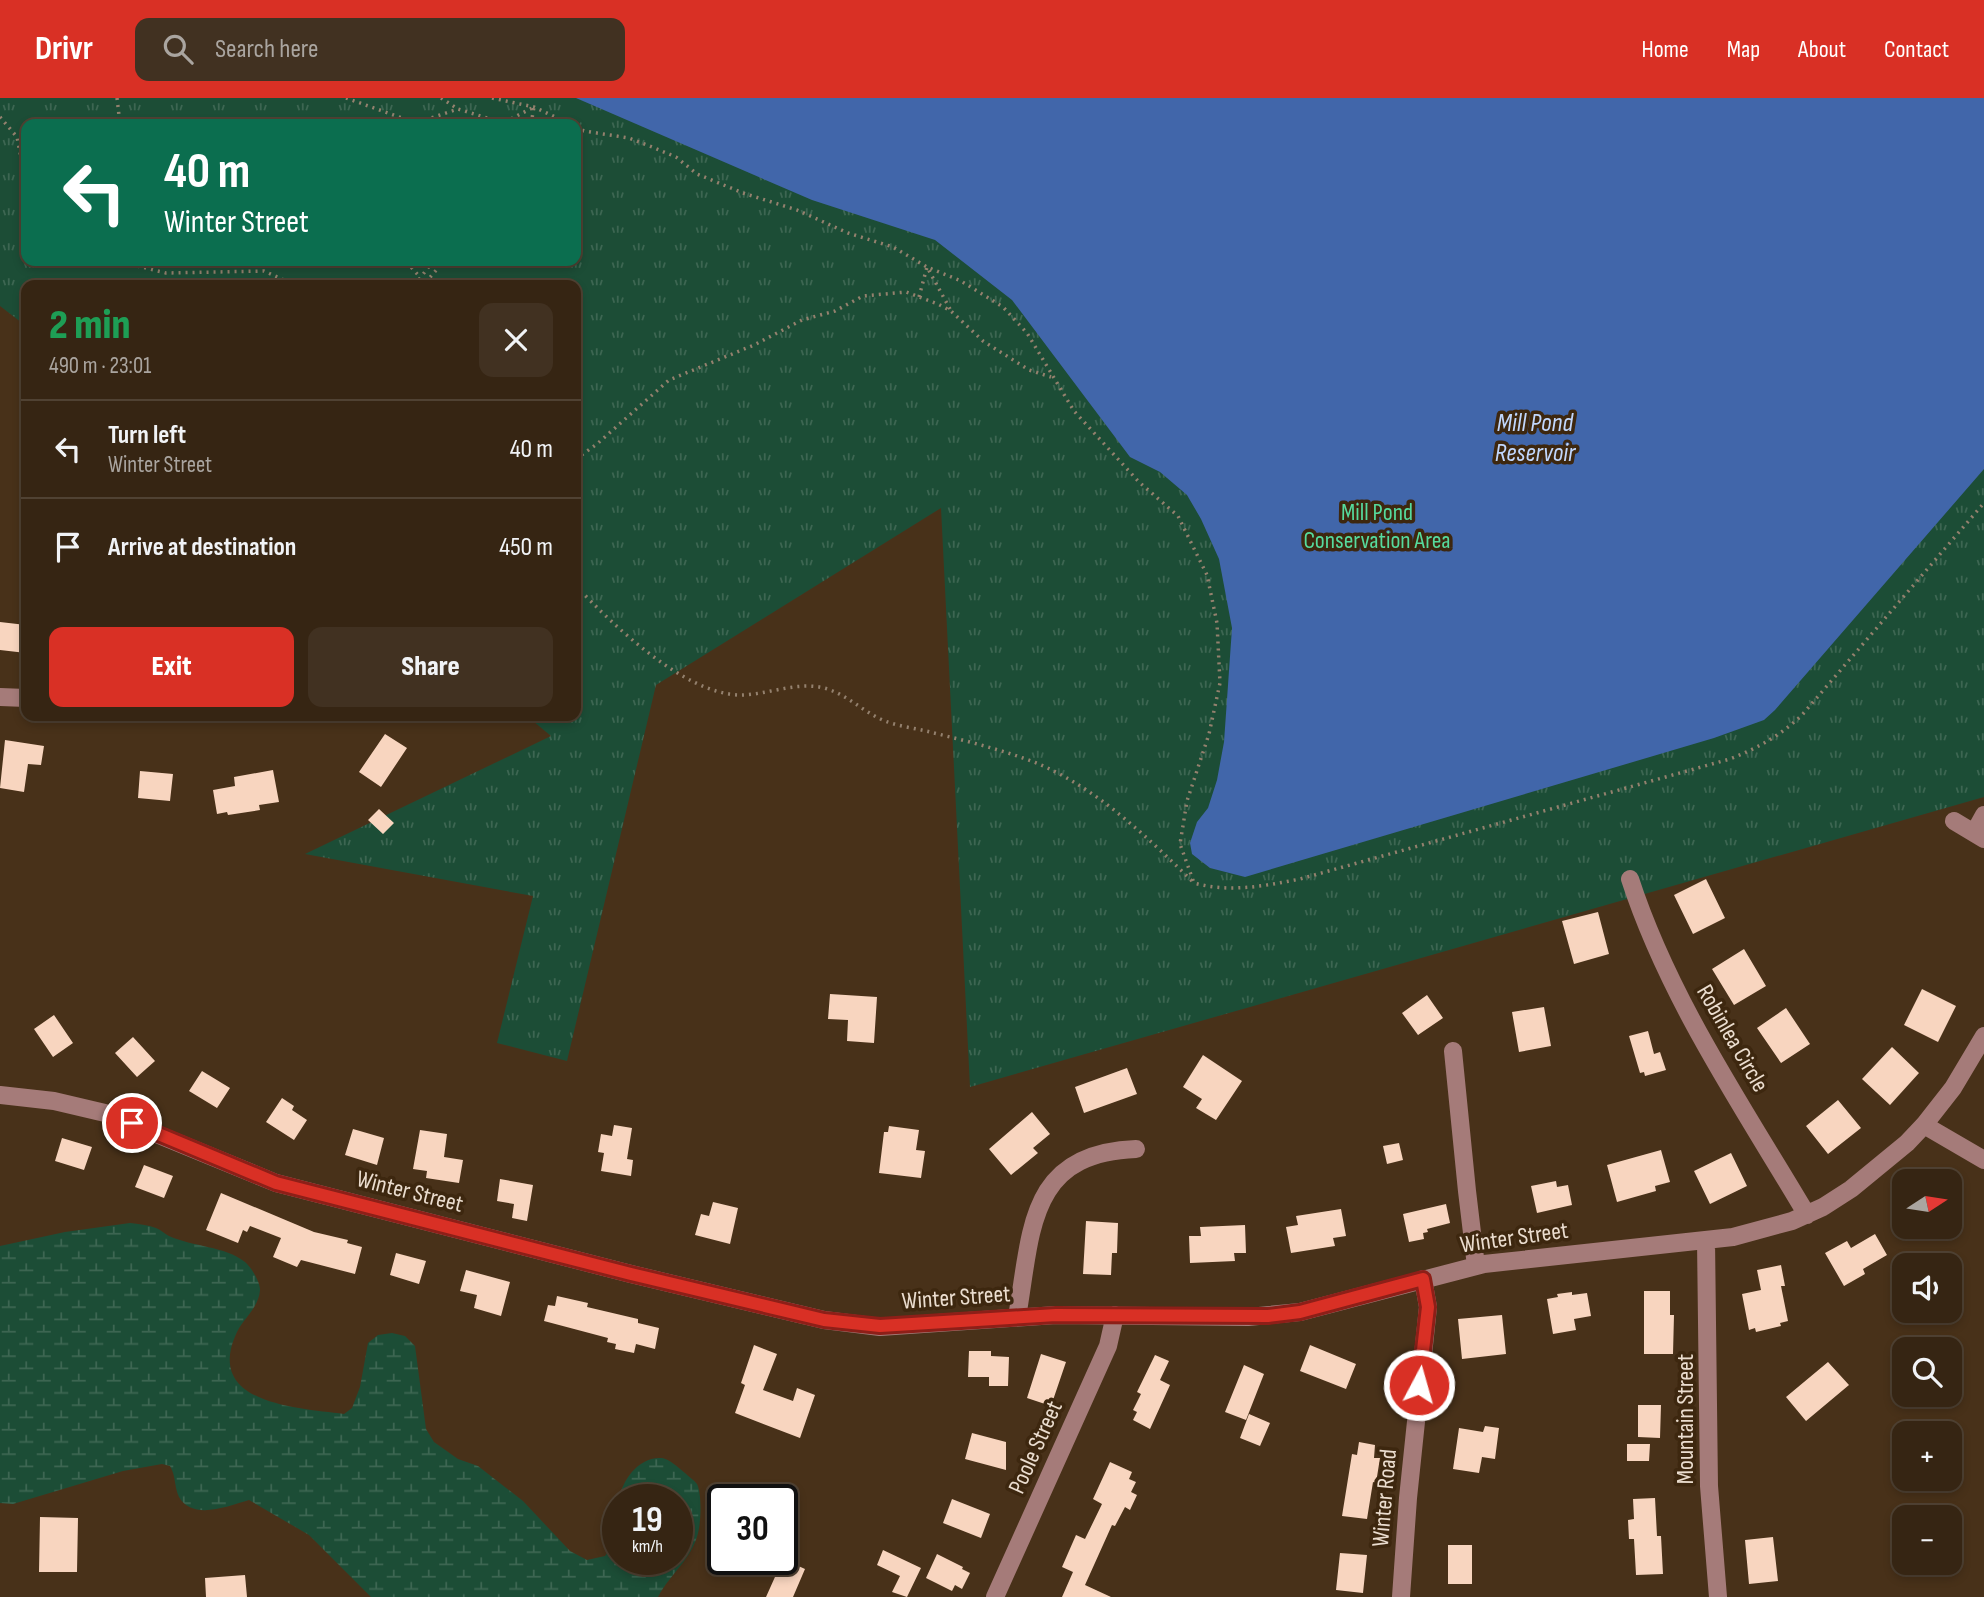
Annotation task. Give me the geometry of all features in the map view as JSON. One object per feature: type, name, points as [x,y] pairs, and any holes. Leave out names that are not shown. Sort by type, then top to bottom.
[{"type":"street","points":[[0,697],[21,698]]},
{"type":"street","points":[[1954,821],[1979,836],[1984,815]]},
{"type":"street","name":"Robinlea Circle","points":[[1630,879],[1648,928],[1688,1011],[1807,1215]]},
{"type":"street","name":"Winter Street","points":[[0,1095],[54,1101],[105,1113],[276,1183],[800,1315],[846,1324],[880,1326],[1017,1317],[1115,1315],[1234,1317],[1283,1315],[1476,1266],[1552,1255],[1733,1237],[1769,1229],[1807,1215],[1839,1198],[1863,1180],[1924,1125],[1970,1062],[1984,1036]]},
{"type":"street","points":[[1454,1051],[1476,1266]]},
{"type":"street","points":[[1924,1125],[1984,1160]]},
{"type":"street","points":[[1017,1317],[1036,1214],[1043,1196],[1069,1168],[1085,1159],[1117,1150],[1136,1149]]},
{"type":"street","name":"Mountain Street","points":[[1706,1240],[1709,1486],[1718,1597]]},
{"type":"street","name":"Winter Road","points":[[1401,1597],[1408,1498],[1428,1307],[1423,1279]]},
{"type":"street","name":"Poole Street","points":[[995,1597],[1108,1346],[1115,1315]]},
{"type":"path","points":[[117,98],[119,119]]},
{"type":"path","points":[[346,98],[405,119]]},
{"type":"path","points":[[441,98],[458,109],[490,119]]},
{"type":"path","points":[[492,98],[534,107],[556,118]]},
{"type":"path","points":[[511,119],[534,107]]},
{"type":"path","points":[[532,119],[534,107]]},
{"type":"path","points":[[428,119],[458,109]]},
{"type":"path","points":[[0,117],[17,137],[21,158]]},
{"type":"path","points":[[581,130],[629,138],[676,157],[697,174],[743,193],[797,210],[848,233],[893,247],[927,267],[961,281],[1003,307],[1027,333],[1074,411],[1139,482],[1178,516],[1208,575],[1217,623],[1220,683],[1209,734],[1187,801],[1181,844],[1194,883]]},
{"type":"path","points":[[137,266],[166,273],[264,271],[285,280]]},
{"type":"path","points":[[410,266],[420,277]]},
{"type":"path","points":[[419,280],[429,266]]},
{"type":"path","points":[[428,280],[440,266]]},
{"type":"path","points":[[919,297],[927,267]]},
{"type":"path","points":[[927,267],[951,311]]},
{"type":"path","points":[[581,455],[669,380],[754,345],[802,320],[835,311],[863,296],[906,292],[919,297],[951,311],[995,348],[1030,370],[1053,378]]},
{"type":"path","points":[[581,591],[606,617],[671,670],[699,686],[730,695],[821,687],[842,695],[884,720],[1023,758],[1056,771],[1085,789],[1150,841],[1194,883],[1218,889],[1247,888],[1300,879],[1717,763],[1751,750],[1784,731],[1802,715],[1984,503]]},
{"type":"green space","name":"Mill Pond Conservation Area","points":[[0,98],[1984,98],[1984,797],[970,1087],[941,508],[656,685],[567,1061],[497,1043],[533,896],[305,854],[551,736],[533,721],[581,721],[581,280],[21,280],[21,322],[0,306]]},
{"type":"green space","points":[[130,1223],[153,1227],[178,1240],[228,1253],[245,1262],[255,1275],[260,1290],[254,1307],[237,1332],[230,1356],[233,1374],[244,1388],[260,1398],[303,1409],[344,1414],[352,1408],[360,1387],[368,1343],[378,1335],[392,1333],[405,1336],[415,1346],[426,1429],[434,1442],[458,1459],[478,1466],[523,1501],[570,1551],[587,1560],[602,1557],[602,1575],[674,1575],[658,1597],[371,1597],[309,1535],[249,1500],[211,1510],[185,1504],[179,1497],[170,1466],[162,1464],[123,1471],[13,1504],[0,1503],[0,1246],[65,1232]]},
{"type":"green space","points":[[654,1458],[662,1458],[671,1462],[696,1483],[699,1489],[700,1522],[693,1546],[693,1484],[624,1484],[639,1465]]},
{"type":"water","name":"Mill Pond Reservoir","points":[[576,98],[1984,98],[1984,469],[1764,720],[1714,738],[1245,877],[1210,868],[1192,854],[1190,843],[1197,822],[1208,808],[1217,780],[1224,742],[1232,628],[1219,559],[1187,495],[1160,472],[1130,457],[1012,300],[935,240],[812,200]]},
{"type":"building","points":[[0,622],[21,624],[21,652],[0,650]]},
{"type":"building","points":[[385,734],[407,748],[381,787],[359,772]]},
{"type":"building","points":[[5,740],[44,746],[41,765],[28,764],[24,792],[0,788]]},
{"type":"building","points":[[273,770],[279,802],[259,805],[260,810],[217,814],[213,790],[235,786],[234,777]]},
{"type":"building","points":[[140,771],[173,774],[170,801],[138,798]]},
{"type":"building","points":[[379,809],[394,823],[383,834],[368,820]]},
{"type":"building","points":[[1706,879],[1725,918],[1693,934],[1674,895]]},
{"type":"building","points":[[1598,912],[1609,954],[1574,964],[1562,921]]},
{"type":"building","points":[[1744,949],[1766,986],[1734,1005],[1712,969]]},
{"type":"building","points":[[1922,989],[1956,1006],[1938,1042],[1904,1025]]},
{"type":"building","points":[[830,994],[877,997],[874,1043],[847,1041],[848,1020],[828,1019]]},
{"type":"building","points":[[1427,995],[1443,1018],[1418,1035],[1402,1013]]},
{"type":"building","points":[[1544,1007],[1551,1046],[1519,1052],[1512,1012]]},
{"type":"building","points":[[1786,1008],[1810,1044],[1781,1063],[1757,1028]]},
{"type":"building","points":[[54,1015],[73,1043],[53,1057],[34,1029]]},
{"type":"building","points":[[1648,1031],[1654,1054],[1660,1052],[1666,1070],[1645,1076],[1644,1072],[1640,1073],[1629,1036]]},
{"type":"building","points":[[133,1037],[155,1061],[137,1077],[115,1053]]},
{"type":"building","points":[[1892,1047],[1919,1073],[1890,1105],[1862,1079]]},
{"type":"building","points":[[1203,1055],[1242,1081],[1216,1120],[1196,1108],[1202,1099],[1183,1087]]},
{"type":"building","points":[[1127,1068],[1137,1094],[1084,1113],[1075,1087]]},
{"type":"building","points":[[202,1071],[230,1088],[217,1108],[189,1091]]},
{"type":"building","points":[[282,1098],[294,1106],[292,1110],[307,1120],[294,1140],[266,1122]]},
{"type":"building","points":[[1838,1100],[1861,1128],[1828,1154],[1806,1126]]},
{"type":"building","points":[[1032,1112],[1050,1134],[1033,1148],[1038,1153],[1011,1175],[989,1149]]},
{"type":"building","points":[[614,1125],[632,1128],[627,1159],[633,1160],[631,1176],[601,1171],[604,1153],[598,1152],[601,1134],[612,1136]]},
{"type":"building","points":[[889,1126],[919,1130],[916,1150],[925,1151],[921,1178],[879,1173],[884,1132],[888,1132]]},
{"type":"building","points":[[353,1129],[384,1138],[377,1165],[345,1155]]},
{"type":"building","points":[[420,1130],[447,1134],[444,1157],[463,1160],[459,1183],[426,1178],[427,1171],[413,1169]]},
{"type":"building","points":[[62,1138],[92,1147],[84,1170],[55,1161]]},
{"type":"building","points":[[1399,1143],[1403,1160],[1387,1164],[1383,1146]]},
{"type":"building","points":[[1661,1150],[1670,1182],[1655,1186],[1656,1191],[1617,1202],[1607,1165]]},
{"type":"building","points":[[1731,1153],[1747,1186],[1710,1204],[1694,1171]]},
{"type":"building","points":[[144,1165],[173,1176],[164,1198],[135,1187]]},
{"type":"building","points":[[500,1179],[533,1185],[527,1221],[512,1218],[514,1204],[497,1201]]},
{"type":"building","points":[[1556,1181],[1557,1187],[1568,1185],[1572,1205],[1537,1213],[1531,1186]]},
{"type":"building","points":[[221,1193],[314,1232],[348,1240],[347,1243],[362,1247],[355,1274],[301,1260],[297,1267],[273,1257],[281,1238],[250,1226],[247,1232],[243,1230],[238,1243],[206,1230]]},
{"type":"building","points":[[713,1202],[738,1208],[730,1244],[695,1235],[701,1214],[709,1216]]},
{"type":"building","points":[[1446,1204],[1450,1223],[1427,1229],[1428,1232],[1423,1233],[1424,1239],[1409,1242],[1403,1214]]},
{"type":"building","points":[[1341,1209],[1346,1236],[1333,1238],[1335,1246],[1291,1253],[1286,1227],[1298,1225],[1296,1216]]},
{"type":"building","points":[[1086,1221],[1118,1223],[1117,1253],[1112,1253],[1111,1275],[1083,1274]]},
{"type":"building","points":[[1245,1225],[1246,1253],[1234,1253],[1235,1261],[1190,1263],[1189,1236],[1201,1236],[1200,1227]]},
{"type":"building","points":[[1875,1234],[1887,1255],[1863,1269],[1865,1274],[1844,1286],[1825,1253],[1847,1241],[1851,1248]]},
{"type":"building","points":[[396,1253],[426,1261],[419,1284],[390,1275]]},
{"type":"building","points":[[1781,1265],[1785,1286],[1781,1286],[1788,1321],[1780,1323],[1781,1326],[1756,1332],[1755,1328],[1749,1330],[1742,1294],[1761,1290],[1757,1270]]},
{"type":"building","points":[[466,1270],[510,1282],[501,1316],[474,1308],[477,1295],[460,1291]]},
{"type":"building","points":[[1644,1291],[1670,1291],[1670,1315],[1674,1315],[1673,1354],[1644,1354]]},
{"type":"building","points":[[1572,1292],[1572,1295],[1587,1293],[1591,1316],[1574,1319],[1576,1330],[1553,1334],[1547,1299],[1558,1297],[1557,1294]]},
{"type":"building","points":[[557,1296],[588,1303],[587,1307],[638,1319],[638,1323],[659,1328],[655,1349],[636,1344],[634,1353],[615,1349],[616,1344],[607,1342],[608,1338],[544,1321],[548,1305],[555,1306]]},
{"type":"building","points":[[1502,1315],[1506,1354],[1462,1359],[1458,1319]]},
{"type":"building","points":[[754,1345],[777,1354],[763,1390],[793,1401],[797,1388],[815,1395],[800,1438],[735,1413],[745,1385],[741,1383]]},
{"type":"building","points":[[1310,1345],[1356,1364],[1346,1389],[1300,1371]]},
{"type":"building","points":[[969,1351],[991,1351],[991,1356],[1009,1357],[1008,1386],[989,1386],[989,1377],[968,1377]]},
{"type":"building","points":[[1041,1354],[1066,1362],[1051,1406],[1027,1398]]},
{"type":"building","points":[[1155,1355],[1169,1361],[1160,1380],[1170,1385],[1150,1429],[1133,1420],[1137,1412],[1133,1410],[1141,1394],[1137,1392]]},
{"type":"building","points":[[1828,1362],[1849,1385],[1806,1421],[1786,1397]]},
{"type":"building","points":[[1244,1365],[1264,1374],[1246,1420],[1225,1412]]},
{"type":"building","points":[[1638,1405],[1661,1405],[1660,1438],[1638,1437]]},
{"type":"building","points":[[1249,1414],[1270,1423],[1260,1446],[1240,1438]]},
{"type":"building","points":[[1485,1426],[1499,1428],[1495,1459],[1482,1457],[1479,1473],[1453,1469],[1459,1428],[1483,1432]]},
{"type":"building","points":[[972,1433],[1006,1442],[1006,1470],[965,1459]]},
{"type":"building","points":[[1359,1442],[1375,1445],[1374,1458],[1380,1458],[1367,1519],[1342,1516],[1352,1454],[1357,1455]]},
{"type":"building","points":[[1627,1444],[1650,1444],[1649,1461],[1627,1461]]},
{"type":"building","points":[[1110,1462],[1132,1472],[1129,1479],[1136,1482],[1131,1492],[1137,1495],[1130,1510],[1125,1507],[1115,1526],[1112,1525],[1085,1585],[1111,1597],[1062,1597],[1073,1572],[1062,1567],[1076,1535],[1085,1539],[1102,1504],[1093,1499]]},
{"type":"building","points":[[1655,1498],[1663,1574],[1636,1575],[1634,1539],[1629,1539],[1628,1520],[1634,1519],[1633,1499]]},
{"type":"building","points":[[952,1499],[990,1514],[981,1538],[943,1523]]},
{"type":"building","points":[[40,1517],[78,1518],[77,1572],[39,1572]]},
{"type":"building","points":[[1773,1537],[1778,1581],[1749,1584],[1745,1540]]},
{"type":"building","points":[[1448,1545],[1472,1545],[1472,1584],[1448,1584]]},
{"type":"building","points":[[883,1550],[921,1568],[907,1597],[892,1592],[900,1576],[877,1565]]},
{"type":"building","points":[[1340,1553],[1367,1555],[1363,1593],[1336,1590]]},
{"type":"building","points":[[937,1554],[970,1573],[962,1589],[955,1585],[952,1591],[926,1578]]},
{"type":"building","points":[[798,1566],[805,1569],[793,1597],[766,1597],[776,1575],[798,1575]]},
{"type":"building","points":[[245,1575],[247,1597],[206,1597],[205,1578]]},
{"type":"route","points":[[132,1123],[276,1183],[655,1280],[800,1315],[862,1326],[1056,1315],[1283,1315],[1423,1279],[1428,1307],[1419,1385]]}]
